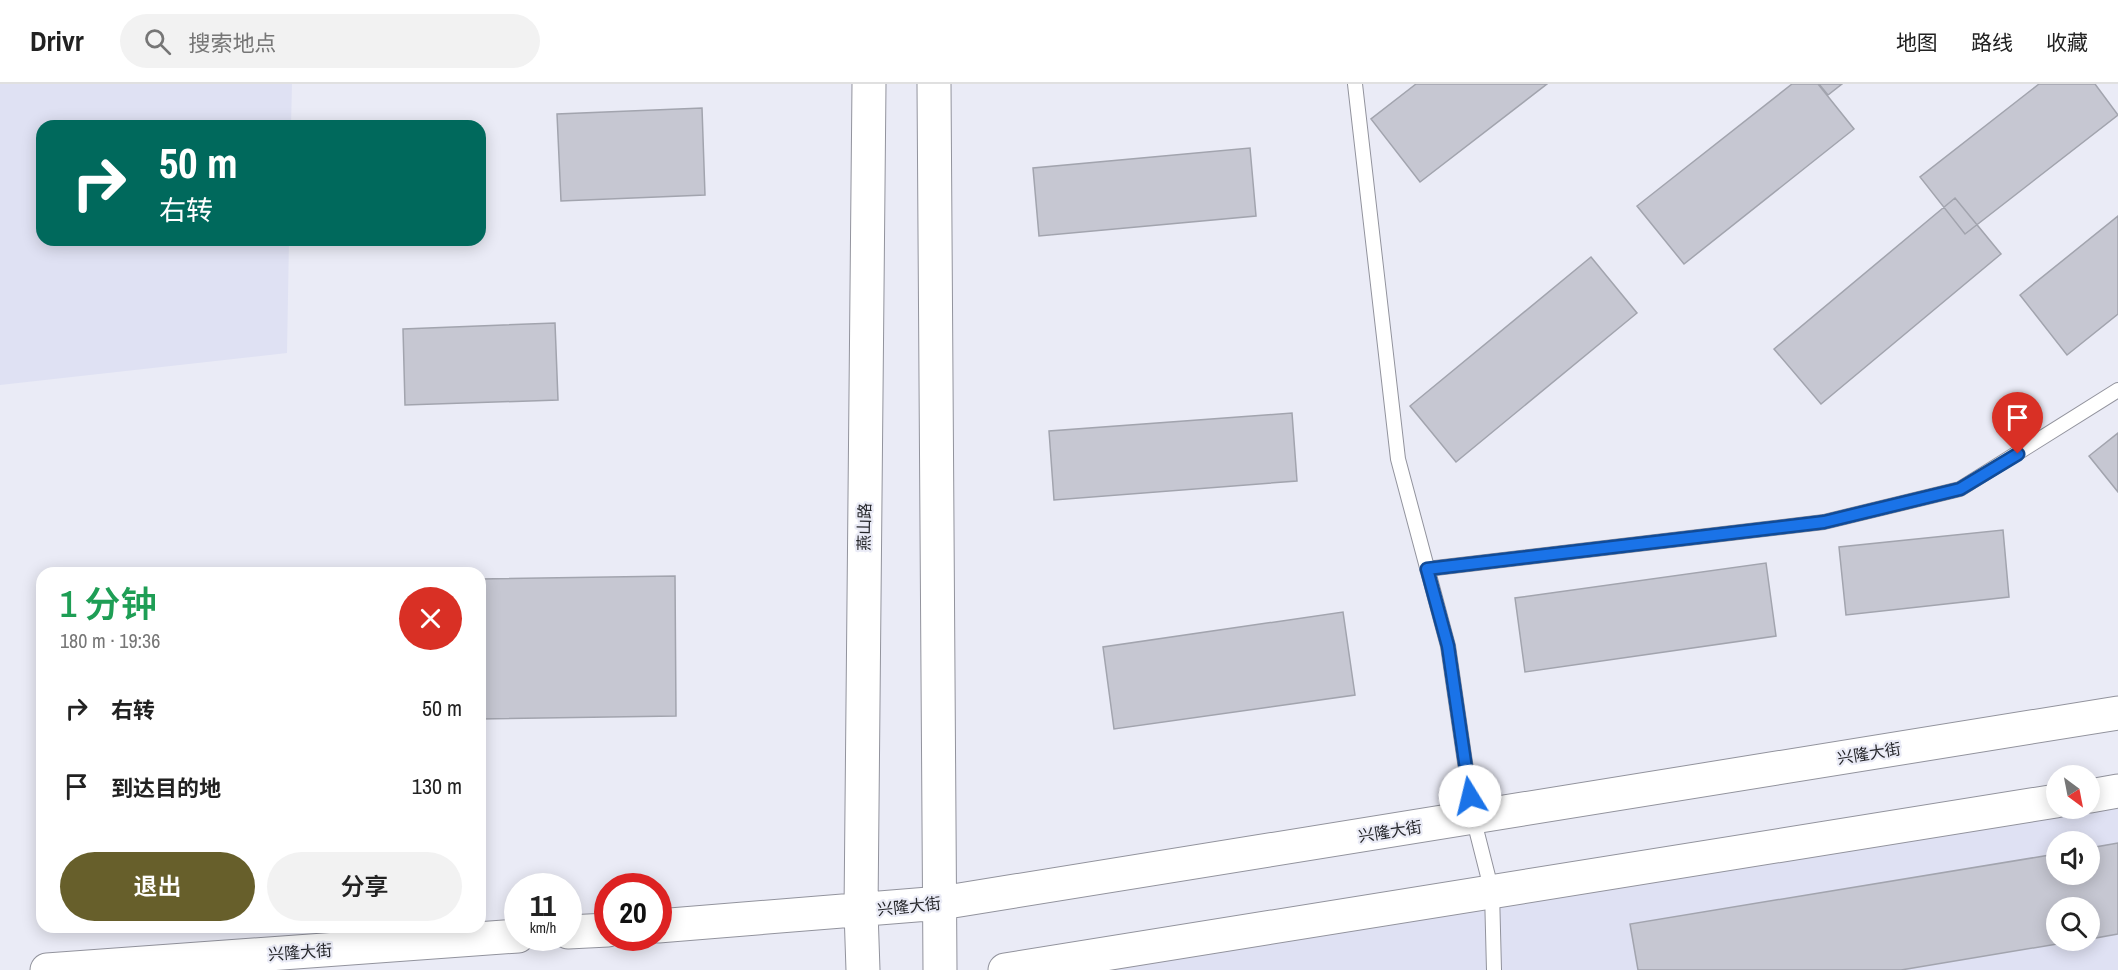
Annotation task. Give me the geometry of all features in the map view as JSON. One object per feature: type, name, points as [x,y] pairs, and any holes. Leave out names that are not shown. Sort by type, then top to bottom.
[{"type":"main road","name":"燕山路","points":[[862,970],[869,84]]},
{"type":"main road","points":[[934,84],[940,970]]},
{"type":"main road","name":"兴隆大街","points":[[672,925],[941,903],[2118,714]]},
{"type":"main road","points":[[2100,794],[2118,791]]},
{"type":"main road","points":[[1005,970],[2046,803]]},
{"type":"main road","name":"兴隆大街","points":[[47,970],[504,937]]},
{"type":"lane","points":[[1354,84],[1398,459],[1448,646],[1473,817],[1492,892],[1494,970]]},
{"type":"lane","points":[[1427,569],[1824,522],[1960,489],[2118,390]]},
{"type":"shaded area","points":[[0,84],[292,84],[291,120],[36,120],[36,246],[289,246],[287,353],[0,385]]},
{"type":"shaded area","points":[[2118,792],[2118,970],[1005,970],[2046,810],[2046,819],[2100,819],[2100,802]]},
{"type":"building","points":[[1416,84],[1547,84],[1420,182],[1371,119]]},
{"type":"building","points":[[1792,84],[1818,84],[1854,129],[1684,264],[1637,206]]},
{"type":"building","points":[[1819,84],[1842,84],[1828,95]]},
{"type":"building","points":[[2039,84],[2095,84],[2118,115],[1965,234],[1920,177]]},
{"type":"building","points":[[702,108],[705,195],[561,201],[557,114]]},
{"type":"building","points":[[1250,148],[1256,216],[1039,236],[1033,168]]},
{"type":"building","points":[[1955,198],[2001,254],[1821,404],[1774,349]]},
{"type":"building","points":[[2118,216],[2118,314],[2067,355],[2020,295]]},
{"type":"building","points":[[1591,257],[1637,313],[1456,462],[1410,406]]},
{"type":"building","points":[[555,323],[558,400],[405,405],[403,329]]},
{"type":"building","points":[[1292,413],[1297,481],[1054,500],[1049,431]]},
{"type":"building","points":[[2118,433],[2118,492],[2089,456]]},
{"type":"building","points":[[2003,530],[2009,597],[1846,615],[1839,547]]},
{"type":"building","points":[[1766,563],[1776,636],[1525,672],[1515,598]]},
{"type":"building","points":[[675,576],[676,716],[486,719],[486,579]]},
{"type":"building","points":[[1343,612],[1355,695],[1114,729],[1103,647]]},
{"type":"building","points":[[2118,843],[2118,934],[2100,937],[2100,897],[2046,897],[2046,946],[1901,970],[1638,970],[1630,924],[2046,856],[2046,885],[2100,885],[2100,846]]},
{"type":"route","points":[[1470,796],[1448,646],[1427,569],[1824,522],[1960,489],[2018,454]]}]
